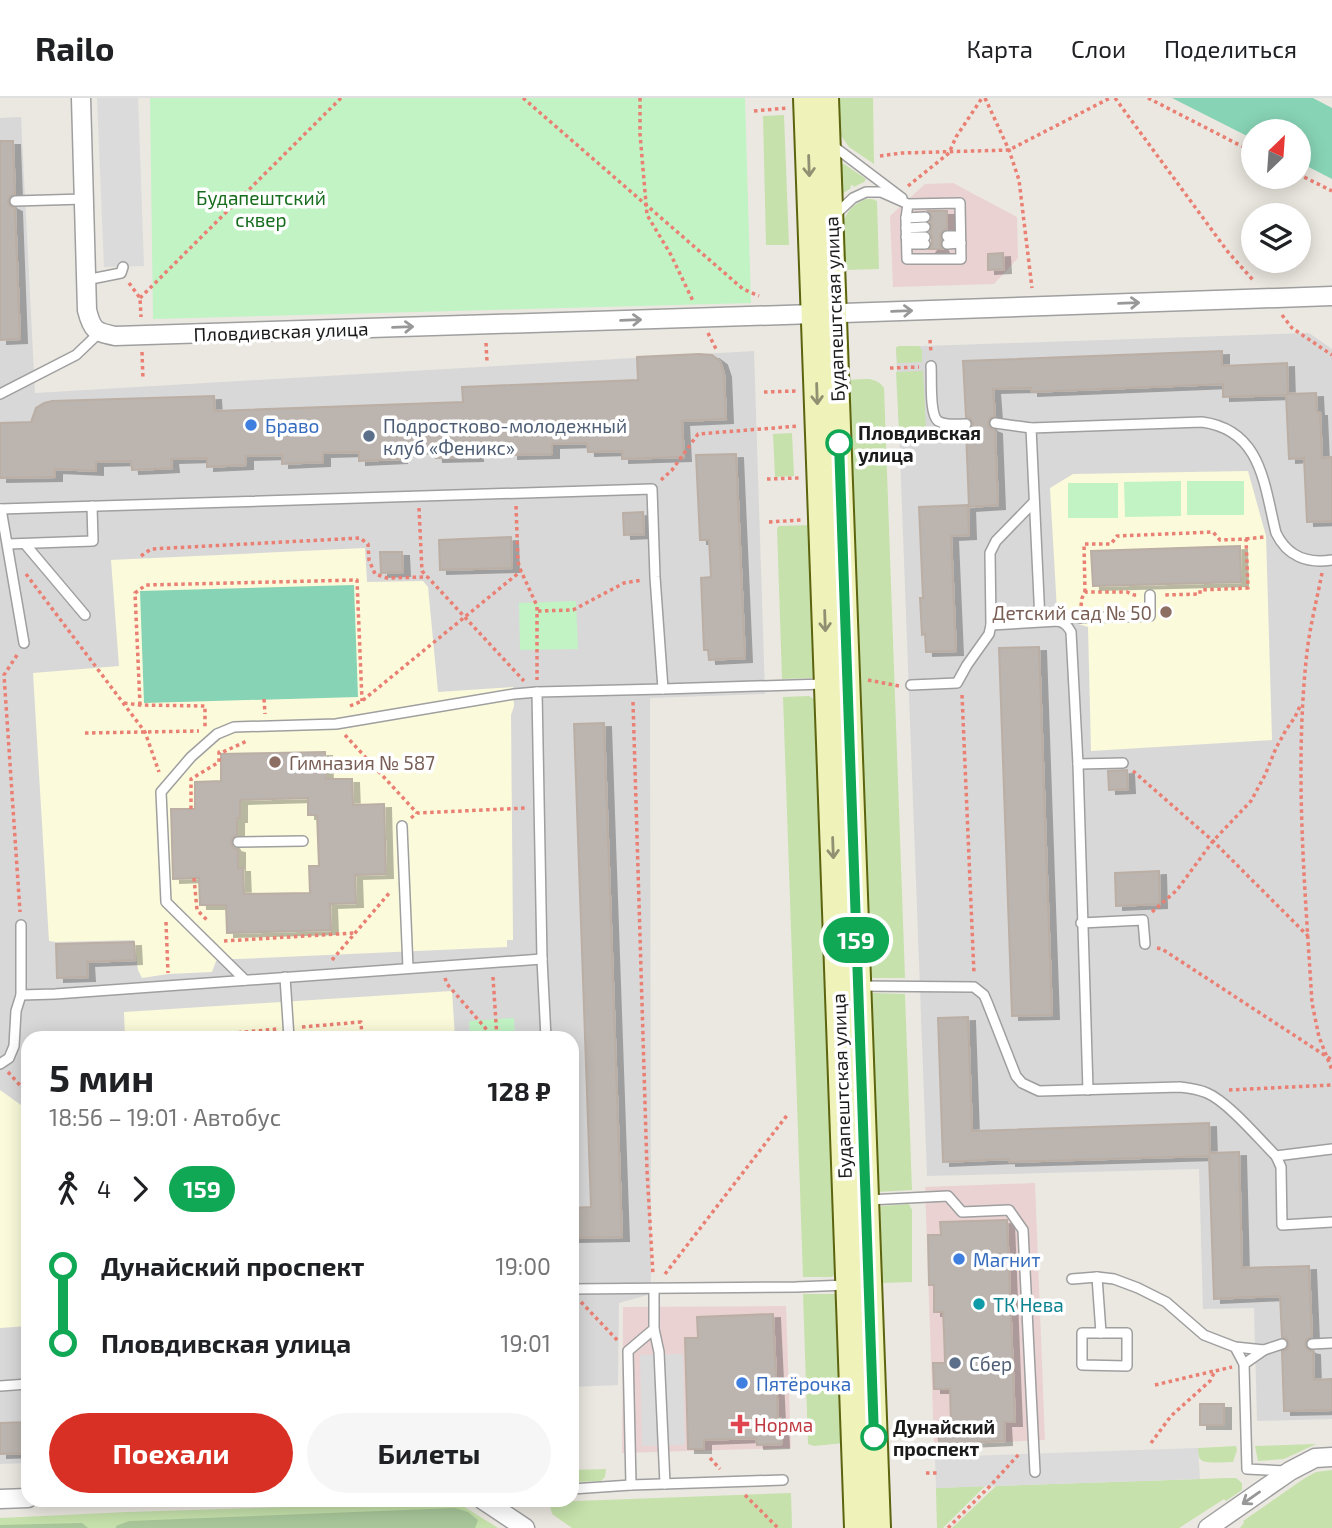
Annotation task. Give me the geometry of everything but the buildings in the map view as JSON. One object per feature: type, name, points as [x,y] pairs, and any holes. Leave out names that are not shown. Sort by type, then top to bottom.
[{"type":"street","points":[[81,98],[87,310],[91,324],[99,333]]},
{"type":"street","name":"Будапештская улица","points":[[824,314],[830,219],[826,98]]},
{"type":"street","name":"Будапештская улица","points":[[798,103],[824,314],[848,683],[848,986],[855,1200],[878,1528]]},
{"type":"street","name":"Пловдивская улица","points":[[99,333],[115,336],[1332,296]]},
{"type":"street","name":"Будапештская улица","points":[[855,1200],[848,1285],[857,1528]]},
{"type":"street","points":[[1208,1528],[1290,1471],[1315,1458],[1332,1457]]},
{"type":"street","points":[[0,1499],[21,1498]]},
{"type":"street","points":[[493,1507],[525,1528]]},
{"type":"lane","points":[[827,141],[908,204],[907,259],[961,259],[960,204],[908,204],[881,192],[866,192],[853,198],[830,219]]},
{"type":"lane","points":[[15,201],[83,199]]},
{"type":"lane","points":[[960,216],[947,231],[961,235]]},
{"type":"lane","points":[[906,232],[925,231],[906,232]]},
{"type":"lane","points":[[86,280],[123,272]]},
{"type":"lane","points":[[0,394],[76,355],[99,333]]},
{"type":"lane","points":[[931,366],[934,417],[946,424],[966,424]]},
{"type":"lane","points":[[995,423],[1031,428],[1202,422],[1226,427],[1243,439],[1260,466],[1280,541],[1298,558],[1328,560]]},
{"type":"lane","points":[[1031,428],[1040,621]]},
{"type":"lane","points":[[24,643],[0,509],[652,489],[654,577],[663,689]]},
{"type":"lane","points":[[911,685],[957,683],[989,634],[990,553],[996,541],[1034,502]]},
{"type":"lane","points":[[8,544],[93,541],[92,506]]},
{"type":"lane","points":[[24,544],[85,615]]},
{"type":"lane","points":[[991,625],[1150,616],[1150,595]]},
{"type":"lane","points":[[1058,621],[1068,626],[1071,632],[1088,1090]]},
{"type":"lane","points":[[245,980],[166,902],[167,844],[161,792],[191,757],[217,734],[233,727],[336,724],[537,692],[848,683]]},
{"type":"lane","points":[[537,692],[546,1031]]},
{"type":"lane","points":[[1078,764],[1123,762]]},
{"type":"lane","points":[[402,826],[408,968]]},
{"type":"lane","points":[[238,842],[303,841]]},
{"type":"lane","points":[[1082,923],[1143,920],[1145,944]]},
{"type":"lane","points":[[0,1064],[9,1058],[14,1046],[16,1011],[21,995],[21,925]]},
{"type":"lane","points":[[21,995],[542,959]]},
{"type":"lane","points":[[285,977],[289,1031]]},
{"type":"lane","points":[[848,986],[975,987],[984,995],[1016,1076],[1022,1083],[1039,1091],[1180,1087],[1205,1092],[1223,1104],[1276,1156],[1281,1167],[1282,1225],[1332,1222]]},
{"type":"lane","points":[[1276,1156],[1332,1149]]},
{"type":"lane","points":[[855,1200],[948,1196],[962,1212],[1009,1210],[1023,1230],[1035,1472]]},
{"type":"lane","points":[[1097,1277],[1101,1333]]},
{"type":"lane","points":[[1072,1279],[1114,1279],[1166,1302],[1205,1335],[1235,1347],[1264,1350]]},
{"type":"lane","points":[[579,1289],[848,1285]]},
{"type":"lane","points":[[654,1289],[654,1329],[659,1352],[665,1483]]},
{"type":"lane","points":[[631,1485],[628,1351],[654,1329]]},
{"type":"lane","points":[[1082,1333],[1101,1333],[1127,1333],[1127,1366],[1082,1365],[1082,1333]]},
{"type":"lane","points":[[1312,1343],[1332,1343]]},
{"type":"lane","points":[[1244,1364],[1264,1350],[1282,1345]]},
{"type":"lane","points":[[1235,1347],[1244,1364],[1247,1469],[1290,1471]]},
{"type":"lane","points":[[0,1386],[21,1384]]},
{"type":"lane","points":[[579,1489],[783,1480]]},
{"type":"path","points":[[140,298],[341,98]]},
{"type":"path","points":[[523,98],[743,289],[758,296]]},
{"type":"path","points":[[640,98],[647,215],[671,255],[693,302]]},
{"type":"path","points":[[907,187],[949,153],[956,137],[984,98],[1020,180],[1032,288]]},
{"type":"path","points":[[880,156],[1009,150],[1113,98],[1227,252],[1253,281]]},
{"type":"path","points":[[1148,98],[1241,146]]},
{"type":"path","points":[[754,111],[798,103]]},
{"type":"path","points":[[1311,180],[1332,191]]},
{"type":"path","points":[[123,272],[140,298],[141,318]]},
{"type":"path","points":[[1292,328],[1332,355]]},
{"type":"path","points":[[142,346],[144,380]]},
{"type":"path","points":[[890,368],[931,366]]},
{"type":"path","points":[[764,391],[794,391]]},
{"type":"path","points":[[893,436],[928,433],[939,422]]},
{"type":"path","points":[[652,489],[673,470],[698,434],[801,426]]},
{"type":"path","points":[[767,480],[803,478]]},
{"type":"path","points":[[515,494],[519,562],[537,606],[537,692]]},
{"type":"path","points":[[419,496],[422,571],[537,692]]},
{"type":"path","points":[[1079,618],[1085,593],[1084,544],[1111,544],[1117,536],[1213,533],[1220,540],[1266,536]]},
{"type":"path","points":[[141,556],[151,549],[360,538],[368,544],[369,560],[375,575],[387,578],[427,577]]},
{"type":"path","points":[[1085,593],[1127,592],[1134,596],[1200,594],[1200,590],[1248,588],[1246,539]]},
{"type":"path","points":[[24,544],[22,569],[145,732],[160,773],[161,792]]},
{"type":"path","points":[[1328,560],[1307,649],[1302,702],[1301,790],[1312,1003],[1332,1070]]},
{"type":"path","points":[[345,708],[362,701],[521,571]]},
{"type":"path","points":[[537,611],[573,610],[624,583],[654,577]]},
{"type":"path","points":[[140,705],[135,593],[146,585],[357,580],[362,701]]},
{"type":"path","points":[[21,925],[4,675],[24,643]]},
{"type":"path","points":[[848,683],[900,686]]},
{"type":"path","points":[[957,683],[963,696],[975,987]]},
{"type":"path","points":[[633,692],[653,1278]]},
{"type":"path","points":[[1143,920],[1177,890],[1213,841],[1251,801],[1302,702]]},
{"type":"path","points":[[85,733],[205,731],[205,704],[124,703]]},
{"type":"path","points":[[336,724],[417,813],[540,808]]},
{"type":"path","points":[[191,809],[191,779],[219,762],[219,752],[254,738],[266,725]]},
{"type":"path","points":[[1123,762],[1213,841],[1308,936]]},
{"type":"path","points":[[319,975],[404,875]]},
{"type":"path","points":[[166,902],[169,984]]},
{"type":"path","points":[[214,949],[225,940],[354,933]]},
{"type":"path","points":[[1145,944],[1162,949],[1332,1060]]},
{"type":"path","points":[[492,962],[495,1031]]},
{"type":"path","points":[[443,965],[447,984],[489,1031]]},
{"type":"path","points":[[0,1064],[21,1086]]},
{"type":"path","points":[[1224,1090],[1332,1085]]},
{"type":"path","points":[[654,1289],[788,1114]]},
{"type":"path","points":[[579,1300],[628,1351]]},
{"type":"path","points":[[1151,1443],[1171,1416],[1210,1381],[1215,1371],[1155,1385]]},
{"type":"path","points":[[948,1528],[1026,1447]]},
{"type":"path","points":[[926,1473],[940,1473]]},
{"type":"path","points":[[741,1491],[778,1528]]},
{"type":"shaded area","points":[[97,98],[138,98],[144,266],[104,267]]},
{"type":"shaded area","points":[[21,117],[35,393],[754,351],[765,694],[650,698],[651,1294],[619,1303],[618,1385],[579,1387],[579,1031],[21,1031],[21,1463],[0,1464],[0,118]]},
{"type":"shaded area","points":[[953,183],[1017,217],[1018,258],[994,284],[893,287],[890,216],[925,184]]},
{"type":"shaded area","points":[[1309,333],[1332,349],[1332,1419],[1257,1421],[1254,1308],[1203,1309],[1199,1169],[927,1176],[896,347]]},
{"type":"shaded area","name":"Детский сад № 50","points":[[1248,471],[1266,536],[1272,740],[1091,751],[1088,627],[1078,624],[1072,613],[1057,610],[1050,488],[1073,474]]},
{"type":"shaded area","name":"Гимназия № 587","points":[[365,548],[367,582],[423,581],[428,587],[438,692],[513,687],[513,940],[507,940],[507,947],[222,959],[216,961],[212,972],[142,978],[138,970],[134,940],[49,941],[33,673],[119,666],[111,560]]},
{"type":"shaded area","points":[[452,991],[455,1031],[125,1031],[124,1012]]},
{"type":"shaded area","points":[[0,1090],[21,1105],[21,1326],[0,1328]]},
{"type":"shaded area","points":[[1035,1183],[1045,1440],[934,1445],[925,1187]]},
{"type":"shaded area","points":[[786,1306],[791,1448],[622,1453],[623,1307]]},
{"type":"shaded area","points":[[683,1354],[685,1445],[642,1446],[640,1355]]},
{"type":"shaded area","points":[[1198,1448],[1200,1479],[936,1488],[935,1457]]},
{"type":"shaded area","points":[[455,1508],[468,1512],[478,1520],[475,1528],[116,1528],[129,1521]]},
{"type":"shaded area","points":[[82,1523],[88,1528],[0,1528],[0,1525]]},
{"type":"green space","name":"Будапештский сквер","points":[[150,98],[745,98],[751,303],[153,319]]},
{"type":"green space","points":[[836,98],[873,98],[874,164],[849,147],[839,133]]},
{"type":"green space","points":[[1172,98],[1313,98],[1332,108],[1332,179],[1311,168],[1311,119],[1241,119],[1241,133]]},
{"type":"green space","points":[[784,115],[789,245],[766,245],[763,116]]},
{"type":"green space","points":[[840,163],[866,179],[854,187],[850,186],[851,188],[842,194],[841,194]]},
{"type":"green space","points":[[866,199],[877,201],[879,269],[843,270],[841,239],[844,220],[856,204]]},
{"type":"green space","points":[[898,346],[919,346],[922,350],[922,362],[897,363]]},
{"type":"green space","points":[[923,371],[926,430],[899,431],[896,372]]},
{"type":"green space","points":[[846,380],[877,381],[884,388],[905,978],[868,978]]},
{"type":"green space","points":[[792,433],[794,476],[775,477],[773,434]]},
{"type":"green space","points":[[1181,481],[1181,516],[1125,517],[1124,482]]},
{"type":"green space","points":[[1187,481],[1244,481],[1244,515],[1187,515]]},
{"type":"green space","points":[[1068,483],[1118,483],[1118,518],[1068,518]]},
{"type":"green space","points":[[811,525],[816,675],[812,678],[782,679],[777,528]]},
{"type":"green space","points":[[354,585],[358,697],[144,703],[140,591]]},
{"type":"green space","points":[[576,601],[578,649],[520,650],[519,603]]},
{"type":"green space","points":[[809,696],[817,701],[838,1272],[832,1277],[803,1277],[783,697]]},
{"type":"green space","points":[[905,994],[912,1190],[876,1192],[869,995]]},
{"type":"green space","points":[[514,1018],[515,1031],[470,1031],[469,1021]]},
{"type":"green space","points":[[909,1204],[912,1210],[912,1282],[880,1283],[876,1208]]},
{"type":"green space","points":[[803,1294],[839,1294],[844,1443],[814,1446],[808,1444]]},
{"type":"green space","points":[[1316,1444],[1284,1459],[1258,1461],[1255,1446]]},
{"type":"green space","points":[[1236,1446],[1233,1462],[1207,1462],[1199,1456],[1198,1448]]},
{"type":"green space","points":[[606,1469],[605,1477],[601,1481],[579,1482],[579,1470]]},
{"type":"green space","points":[[1332,1470],[1332,1528],[1240,1528],[1243,1521],[1305,1478],[1316,1472]]},
{"type":"green space","points":[[1236,1478],[1242,1483],[1242,1490],[1179,1528],[952,1528],[996,1486]]},
{"type":"green space","points":[[985,1486],[943,1528],[937,1528],[936,1488]]},
{"type":"green space","points":[[791,1493],[792,1528],[572,1528],[552,1514],[550,1507],[579,1507],[579,1501]]},
{"type":"green space","points":[[284,1507],[465,1507],[498,1528],[0,1528],[0,1518]]},
{"type":"bus line","name":"159","points":[[839,443],[874,1437]]},
{"type":"place","name":"Браво","points":[[251,425]]},
{"type":"place","name":"Подростково-молодежный клуб «Феникс»","points":[[369,436]]},
{"type":"place","name":"Пловдивская улица","points":[[839,443]]},
{"type":"place","name":"Детский сад № 50","points":[[1166,612]]},
{"type":"place","name":"Гимназия № 587","points":[[275,762]]},
{"type":"place","name":"Магнит","points":[[959,1259]]},
{"type":"place","name":"ТК Нева","points":[[979,1304]]},
{"type":"place","name":"Сбер","points":[[955,1363]]},
{"type":"place","name":"Пятёрочка","points":[[742,1383]]},
{"type":"place","name":"Норма","points":[[740,1424]]},
{"type":"place","name":"Дунайский проспект","points":[[874,1437]]}]
